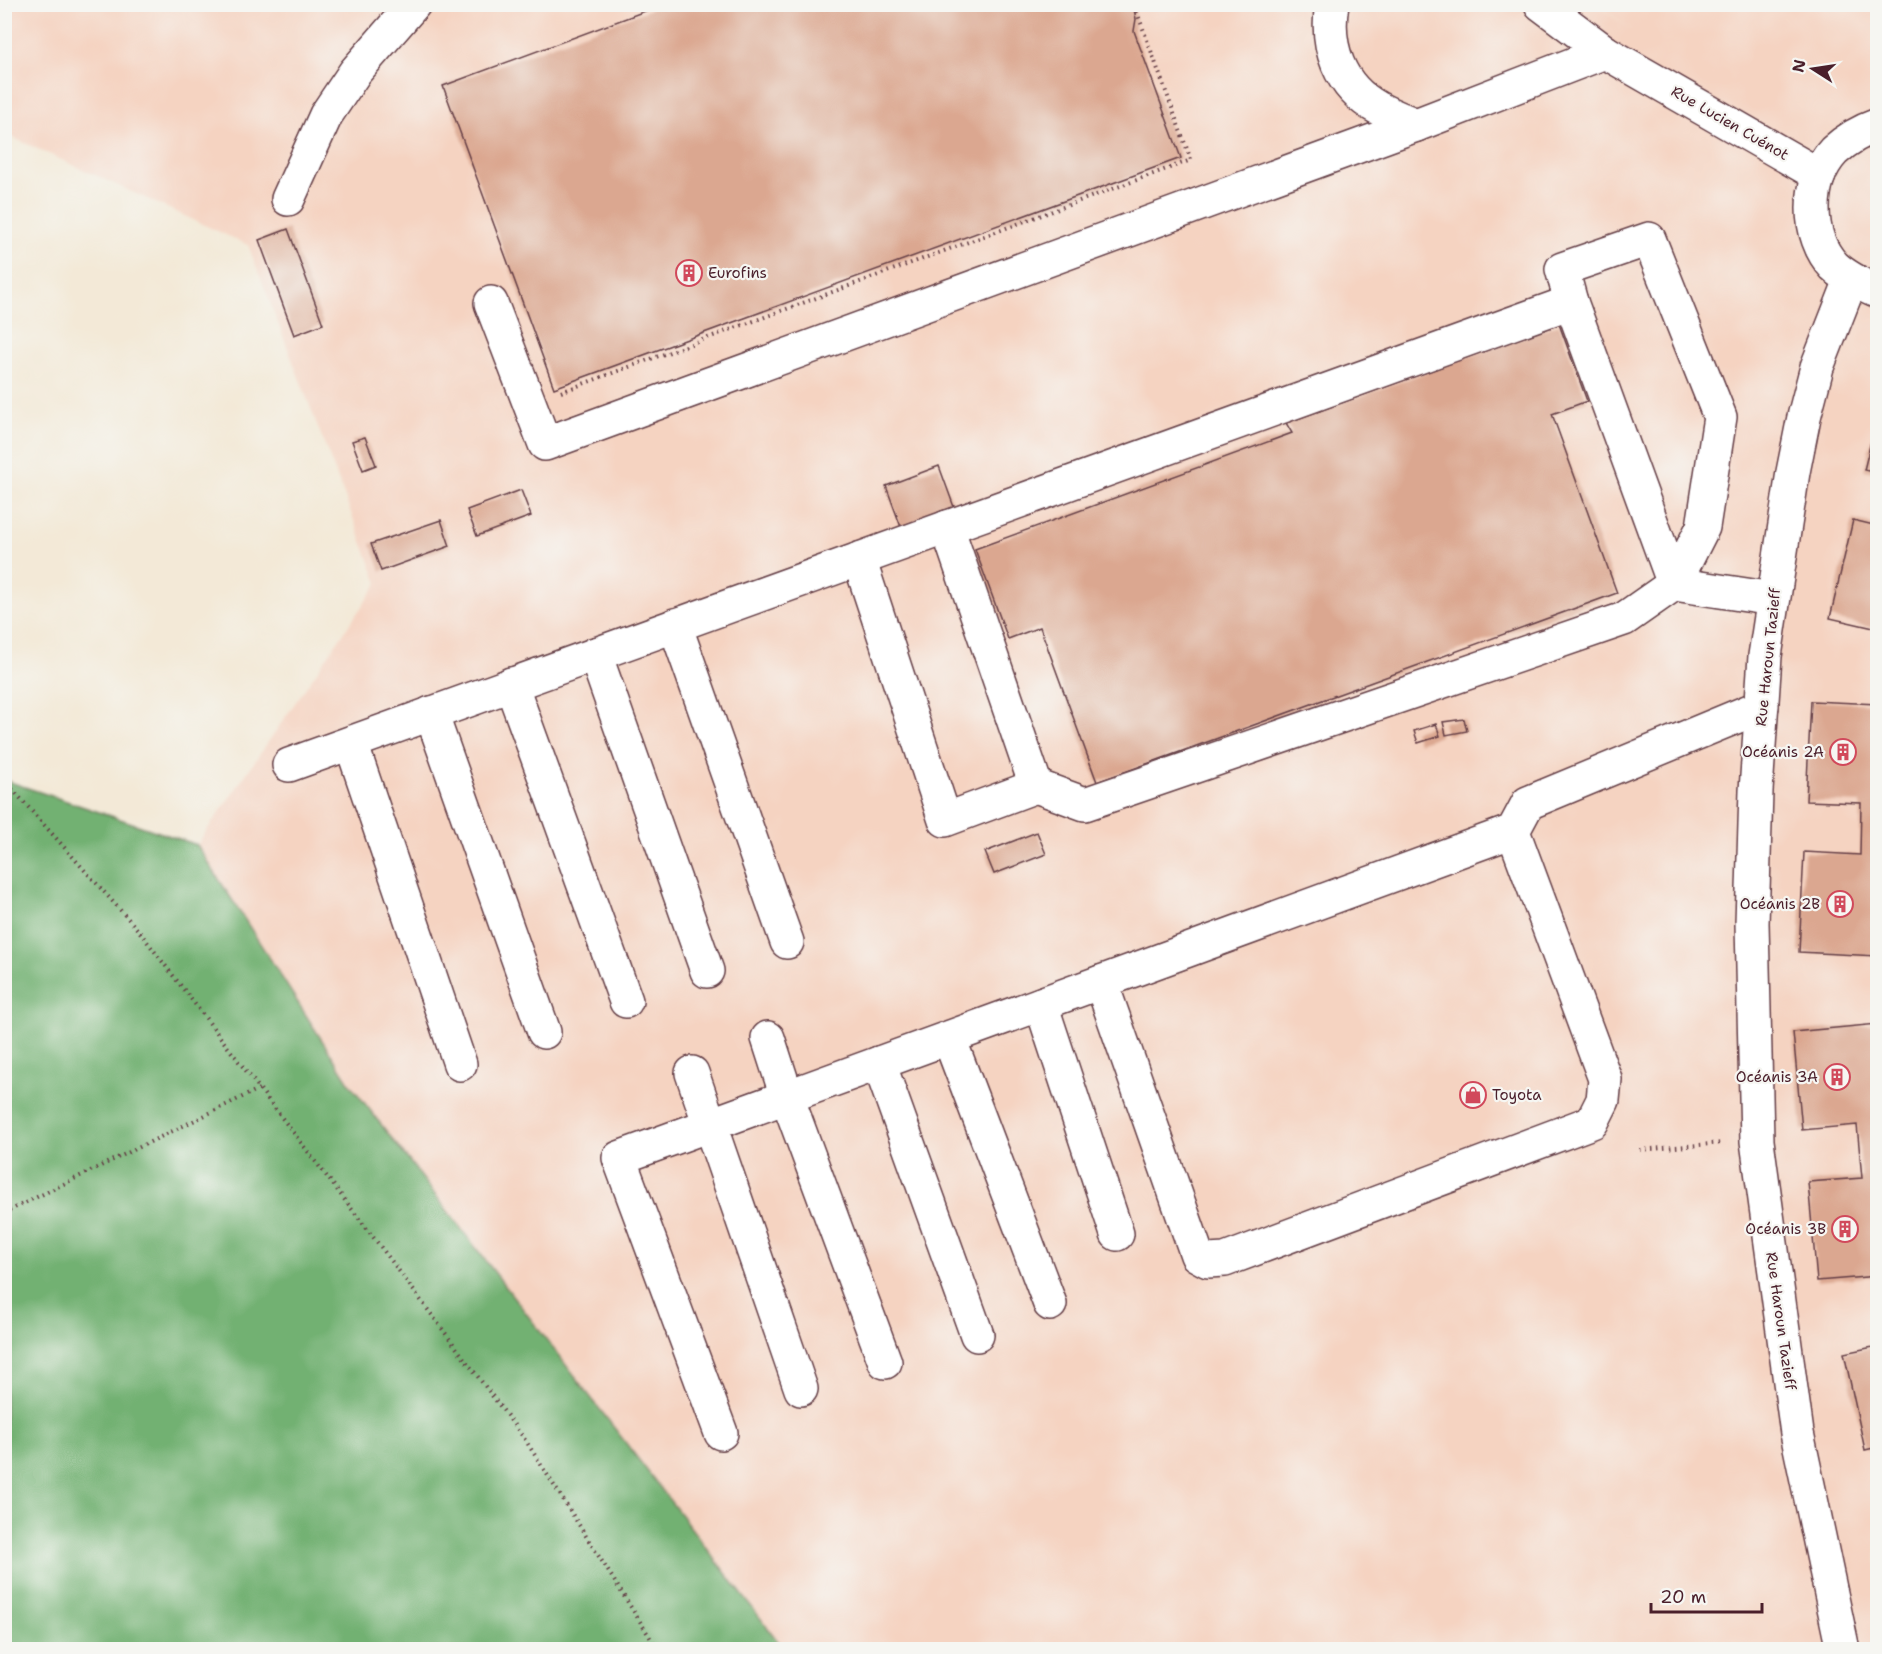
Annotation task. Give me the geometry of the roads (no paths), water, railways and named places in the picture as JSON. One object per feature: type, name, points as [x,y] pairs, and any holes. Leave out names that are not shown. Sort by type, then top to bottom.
[{"type":"street","points":[[288,199],[326,115],[356,72],[414,4]]},
{"type":"street","points":[[1332,4],[1329,25],[1331,43],[1342,74],[1360,95],[1377,108],[1416,125]]},
{"type":"street","name":"Rue Lucien Cuénot","points":[[1542,4],[1605,52],[1820,175]]},
{"type":"street","points":[[491,303],[545,444],[1416,125],[1605,52]]},
{"type":"street","points":[[1864,286],[1833,264],[1820,244],[1813,222],[1813,198],[1820,175],[1833,153],[1853,136],[1878,125]]},
{"type":"street","points":[[859,559],[945,820],[1036,786],[1085,804],[1624,620],[1674,584],[1703,527],[1720,417],[1649,239],[1562,269],[1571,302],[1674,584]]},
{"type":"street","name":"Rue Haroun Tazieff","points":[[1843,1650],[1797,1433],[1757,1141],[1752,923],[1765,656],[1793,472],[1804,417],[1818,367],[1864,286]]},
{"type":"street","points":[[289,765],[1571,302]]},
{"type":"street","points":[[947,527],[1036,786]]},
{"type":"street","points":[[1674,584],[1773,599]]},
{"type":"street","points":[[675,625],[787,942]]},
{"type":"street","points":[[595,654],[707,971]]},
{"type":"street","points":[[511,684],[626,1001]]},
{"type":"street","points":[[721,1432],[619,1158],[1513,831],[1528,803],[1762,706]]},
{"type":"street","points":[[431,713],[544,1032]]},
{"type":"street","points":[[351,742],[460,1064]]},
{"type":"street","points":[[1101,982],[1197,1255],[1208,1261],[1225,1260],[1592,1122],[1603,1100],[1605,1079],[1513,831]]},
{"type":"street","points":[[1041,1004],[1117,1234]]},
{"type":"street","points":[[768,1038],[787,1097],[885,1362]]},
{"type":"street","points":[[949,1038],[1050,1304]]},
{"type":"street","points":[[879,1063],[977,1335]]},
{"type":"street","points":[[692,1073],[801,1389]]},
{"type":"place","name":"Eurofins","points":[[689,273]]},
{"type":"place","name":"Océanis 2A","points":[[1843,752]]},
{"type":"place","name":"Océanis 2B","points":[[1840,904]]},
{"type":"place","name":"Océanis 3A","points":[[1837,1077]]},
{"type":"place","name":"Toyota","points":[[1473,1095]]},
{"type":"place","name":"Océanis 3B","points":[[1845,1229]]}]
